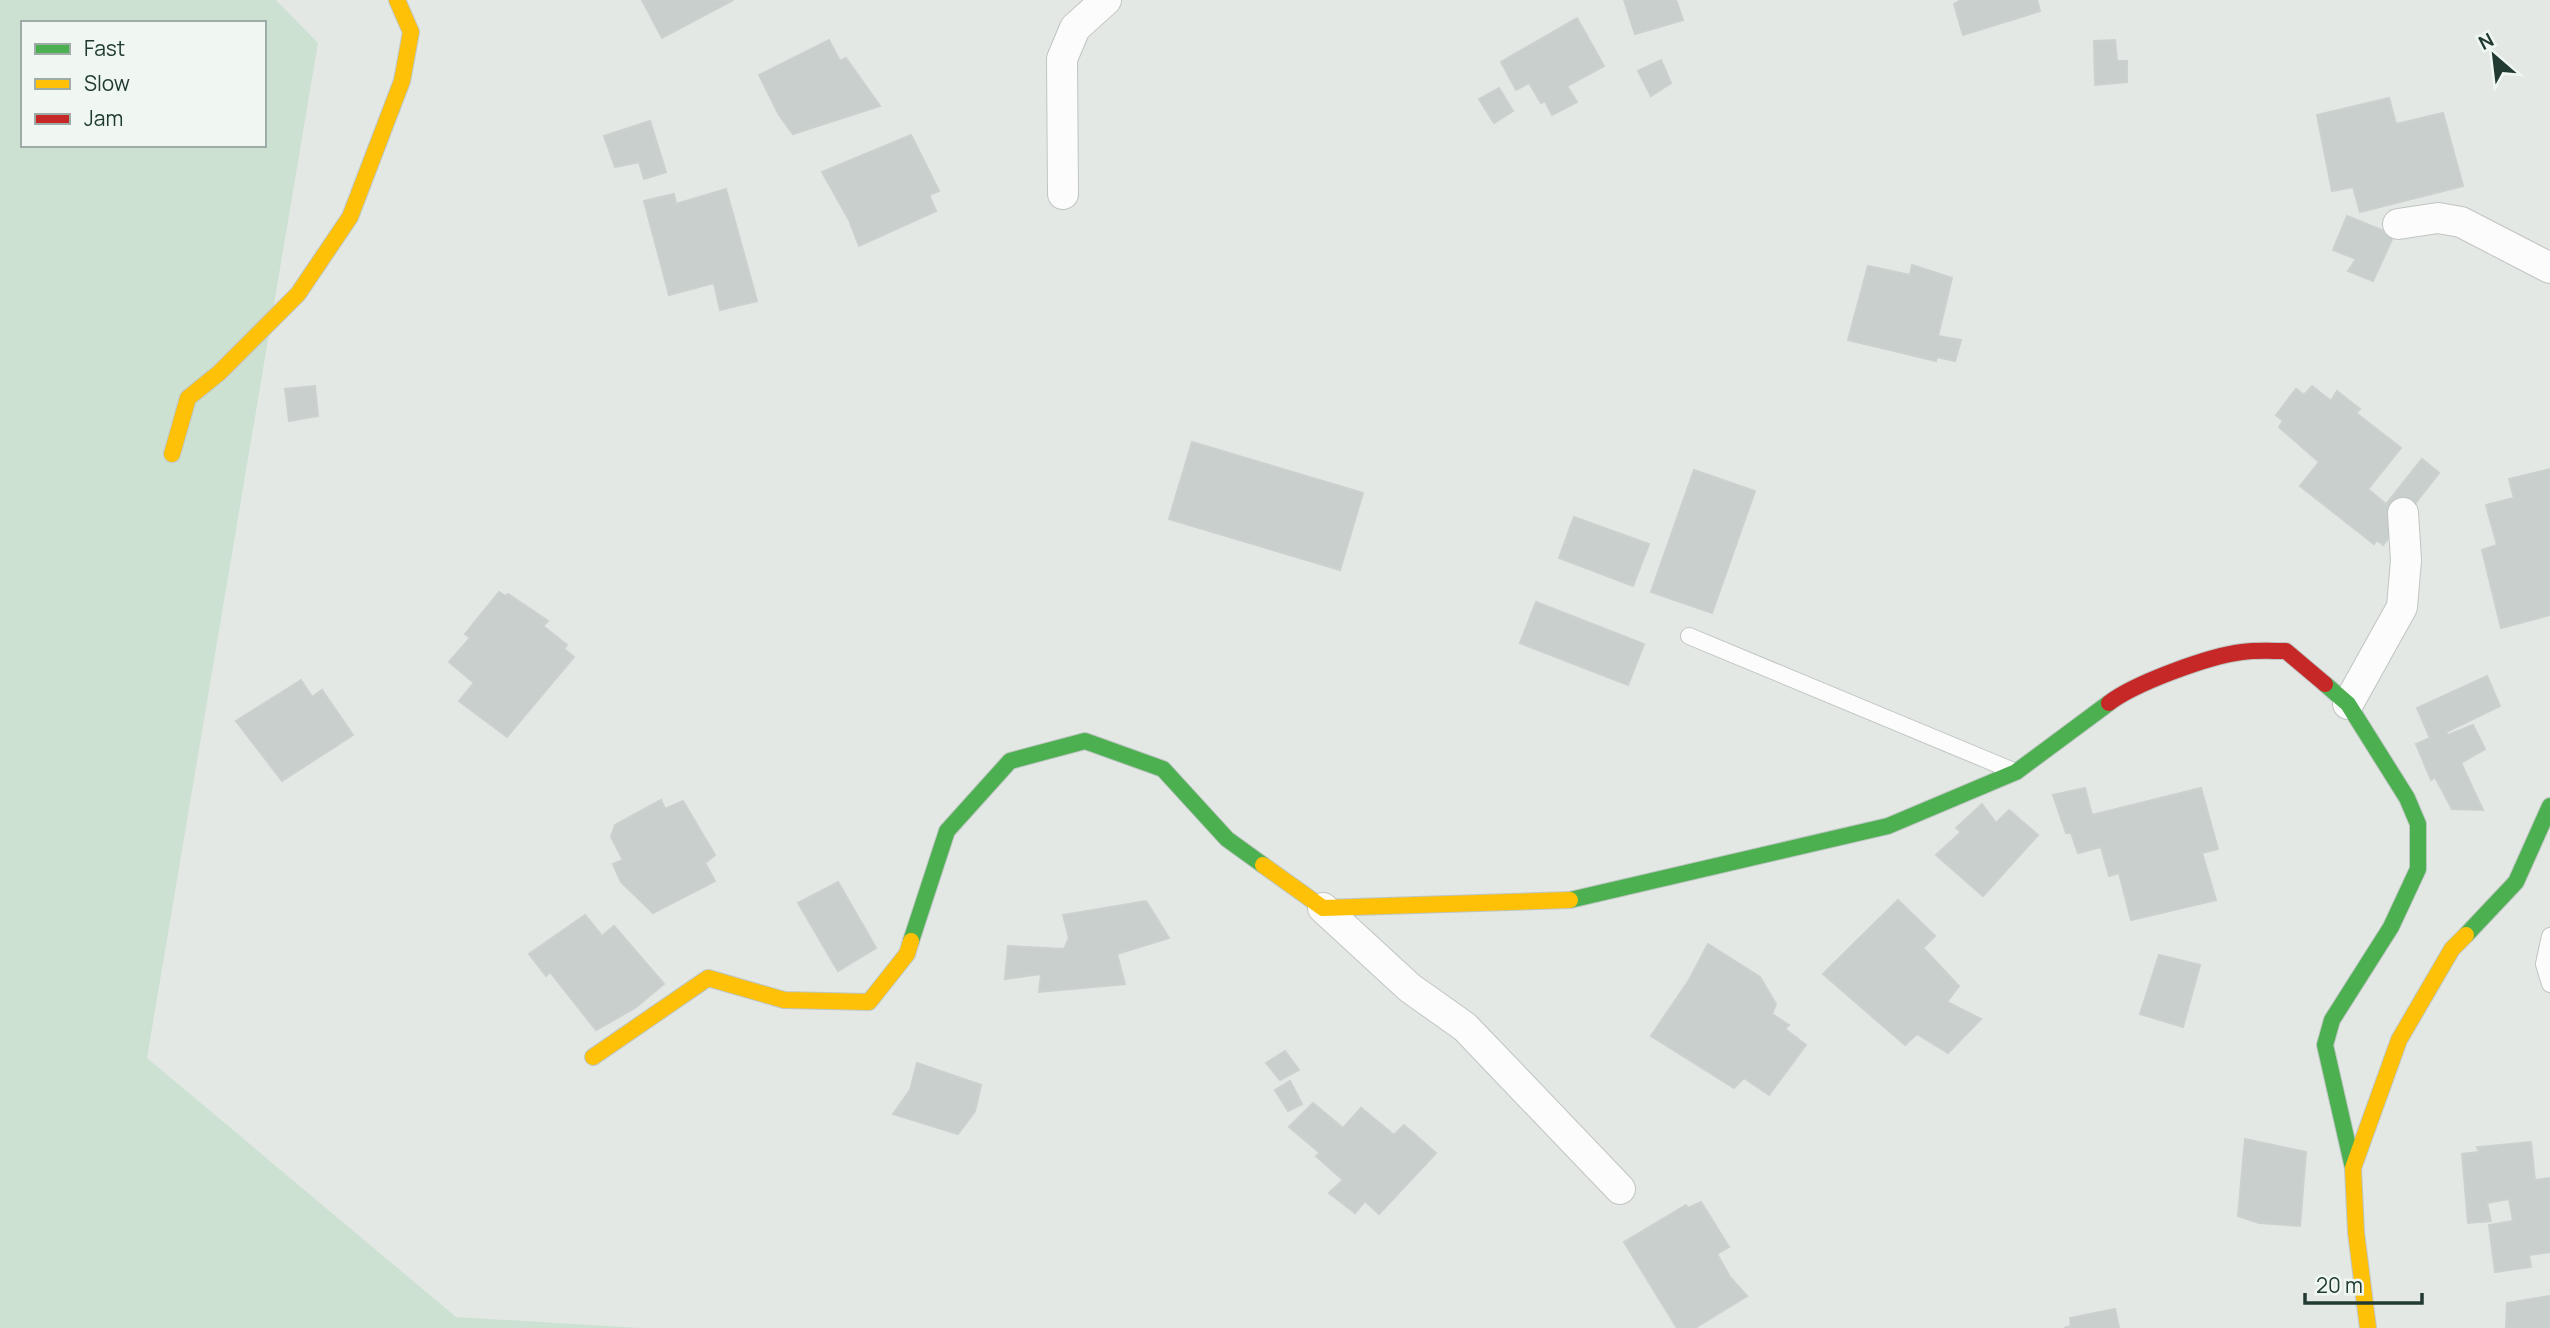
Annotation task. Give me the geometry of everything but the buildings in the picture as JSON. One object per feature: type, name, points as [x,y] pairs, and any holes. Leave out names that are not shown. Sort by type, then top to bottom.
[{"type":"street","points":[[172,454],[188,398],[219,373],[298,294],[350,217],[402,81],[411,32],[397,0]]},
{"type":"street","points":[[1063,194],[1062,59],[1075,28],[1106,0]]},
{"type":"street","points":[[2398,224],[2438,218],[2461,222],[2550,268]]},
{"type":"street","points":[[2348,704],[2402,607],[2406,560],[2403,513]]},
{"type":"street","points":[[1323,908],[1563,902],[1888,826],[2016,772],[2121,694],[2187,668],[2241,652],[2286,651],[2348,704],[2407,797],[2418,824],[2418,869],[2391,927],[2332,1020],[2325,1045],[2353,1168],[2356,1232],[2368,1328]]},
{"type":"street","points":[[593,1057],[708,978],[783,1000],[869,1002],[907,954],[947,831],[1010,761],[1085,741],[1163,769],[1227,839],[1323,908],[1410,988],[1465,1027],[1620,1189]]},
{"type":"street","points":[[2353,1168],[2399,1040],[2452,949],[2516,882],[2550,806]]},
{"type":"lane","points":[[1689,636],[2016,772]]},
{"type":"lane","points":[[2550,936],[2544,964],[2550,984]]},
{"type":"green space","points":[[0,0],[276,0],[318,43],[147,1058],[456,1317],[640,1328],[0,1328]]},
{"type":"traffic: fast","points":[[2325,684],[2348,704],[2407,798],[2418,824],[2418,869],[2391,927],[2332,1020],[2325,1045],[2353,1168]]},
{"type":"traffic: fast","points":[[1570,900],[1888,826],[2016,772],[2109,703]]},
{"type":"traffic: fast","points":[[911,941],[947,831],[1010,761],[1085,741],[1163,769],[1227,839],[1263,865]]},
{"type":"traffic: fast","points":[[2466,935],[2516,882],[2550,806]]},
{"type":"traffic: slow","points":[[172,454],[188,398],[219,373],[298,294],[350,217],[402,81],[411,32],[397,0]]},
{"type":"traffic: slow","points":[[1263,865],[1323,908],[1570,900]]},
{"type":"traffic: slow","points":[[2368,1328],[2356,1232],[2353,1168],[2399,1040],[2452,949],[2466,935]]},
{"type":"traffic: slow","points":[[593,1057],[708,978],[784,1000],[869,1002],[907,954],[911,941]]},
{"type":"traffic: jam","points":[[2109,703],[2136,687],[2173,671],[2247,651],[2286,651],[2325,684]]}]
